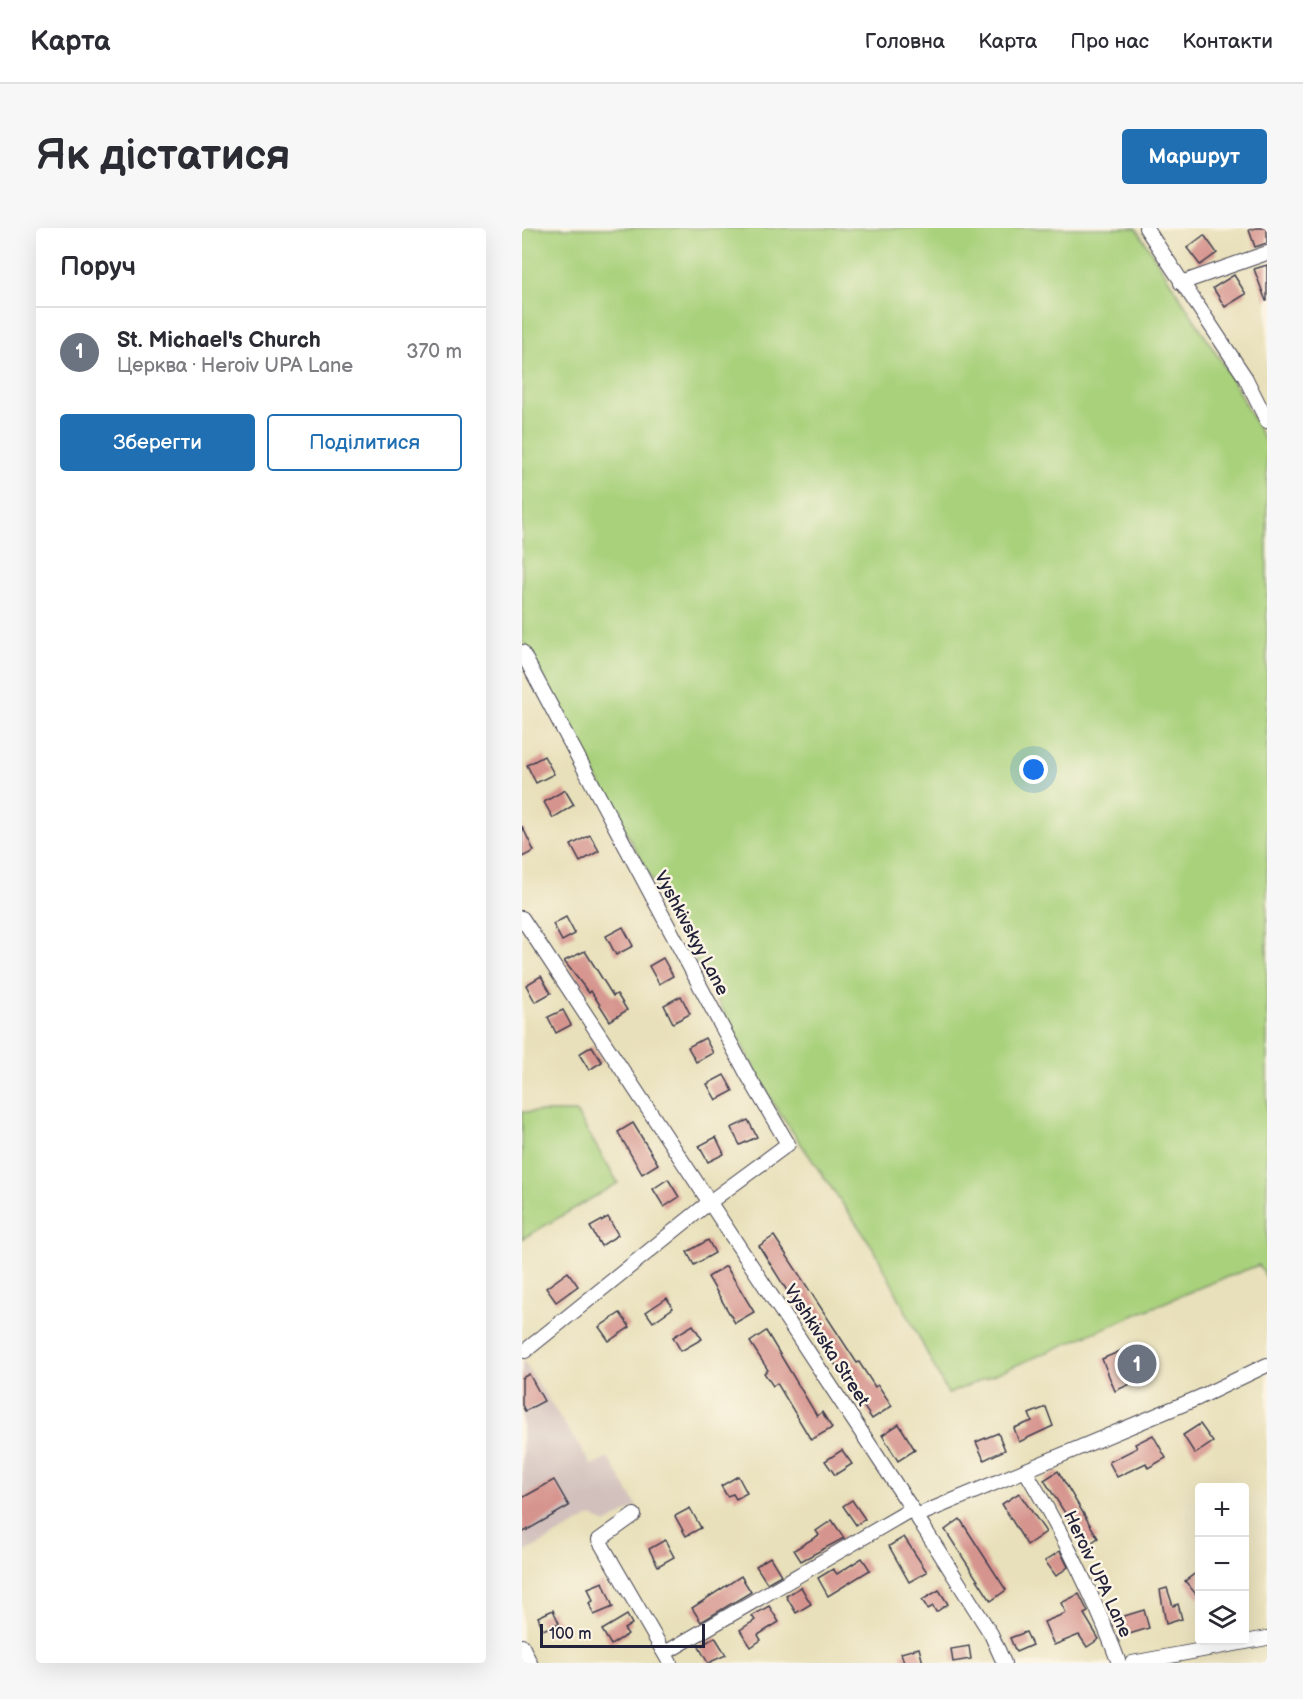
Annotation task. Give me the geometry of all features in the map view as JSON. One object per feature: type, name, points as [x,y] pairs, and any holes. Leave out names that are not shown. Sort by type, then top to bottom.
[{"type":"street","points":[[1146,228],[1245,377],[1267,421]]},
{"type":"street","points":[[1181,283],[1267,253]]},
{"type":"street","name":"Vyshkivskyy Lane","points":[[522,652],[730,1042],[788,1144],[711,1202]]},
{"type":"street","name":"Vyshkivska Street","points":[[522,918],[914,1512],[991,1634],[1004,1663]]},
{"type":"street","points":[[525,1351],[711,1202]]},
{"type":"street","points":[[634,1515],[599,1540],[667,1658],[914,1512],[1025,1470],[1198,1398],[1267,1365]]},
{"type":"street","name":"Heroiv UPA Lane","points":[[1025,1470],[1065,1539],[1099,1610],[1119,1663]]},
{"type":"street","points":[[1132,1663],[1267,1638]]},
{"type":"street","points":[[522,1646],[530,1663]]},
{"type":"shaded area","points":[[522,1359],[592,1466],[608,1457],[637,1506],[606,1524],[592,1516],[522,1554]]},
{"type":"green space","points":[[522,228],[1136,228],[1226,369],[1267,445],[1267,1279],[1259,1265],[1206,1285],[948,1394],[874,1249],[776,1108],[522,640]]},
{"type":"green space","points":[[522,1112],[576,1112],[618,1183],[522,1239]]},
{"type":"building","points":[[1267,228],[1267,243],[1255,247],[1249,230]]},
{"type":"building","points":[[1204,235],[1217,253],[1200,265],[1187,248]]},
{"type":"building","points":[[1267,265],[1267,301],[1266,301],[1254,269]]},
{"type":"building","points":[[1234,275],[1246,294],[1225,307],[1213,288]]},
{"type":"building","points":[[544,756],[554,774],[536,783],[527,765]]},
{"type":"building","points":[[565,790],[574,805],[553,818],[544,802]]},
{"type":"building","points":[[522,826],[534,851],[522,857]]},
{"type":"building","points":[[590,835],[599,851],[580,862],[571,845]]},
{"type":"building","points":[[566,917],[575,934],[562,941],[553,924]]},
{"type":"building","points":[[623,927],[633,946],[616,955],[606,936]]},
{"type":"building","points":[[585,951],[613,996],[617,994],[627,1010],[610,1021],[591,991],[589,993],[564,961]]},
{"type":"building","points":[[663,958],[673,976],[659,984],[649,966]]},
{"type":"building","points":[[541,976],[551,993],[535,1002],[526,985]]},
{"type":"building","points":[[681,996],[690,1014],[673,1023],[664,1005]]},
{"type":"building","points":[[563,1010],[571,1025],[556,1033],[548,1017]]},
{"type":"building","points":[[705,1038],[713,1053],[696,1062],[688,1047]]},
{"type":"building","points":[[592,1046],[602,1062],[589,1070],[579,1054]]},
{"type":"building","points":[[724,1075],[733,1091],[716,1100],[707,1084]]},
{"type":"building","points":[[748,1120],[757,1137],[740,1145],[731,1128]]},
{"type":"building","points":[[633,1123],[658,1164],[642,1174],[618,1132]]},
{"type":"building","points":[[716,1137],[724,1154],[708,1162],[699,1146]]},
{"type":"building","points":[[668,1179],[679,1197],[664,1207],[653,1189]]},
{"type":"building","points":[[608,1217],[618,1235],[601,1246],[590,1227]]},
{"type":"building","points":[[774,1236],[857,1363],[859,1362],[875,1387],[878,1385],[892,1406],[872,1419],[759,1246]]},
{"type":"building","points":[[708,1240],[715,1253],[694,1265],[687,1252]]},
{"type":"building","points":[[726,1266],[754,1312],[735,1323],[708,1277]]},
{"type":"building","points":[[568,1272],[578,1286],[556,1302],[546,1288]]},
{"type":"building","points":[[667,1298],[673,1308],[653,1322],[646,1312]]},
{"type":"building","points":[[620,1313],[630,1327],[609,1341],[599,1327]]},
{"type":"building","points":[[693,1325],[702,1339],[681,1351],[673,1337]]},
{"type":"building","points":[[766,1331],[817,1416],[822,1412],[832,1428],[811,1440],[777,1383],[773,1386],[764,1373],[768,1370],[750,1342]]},
{"type":"building","points":[[1132,1346],[1146,1377],[1115,1391],[1102,1359]]},
{"type":"building","points":[[529,1374],[544,1401],[525,1411],[522,1405],[522,1378]]},
{"type":"building","points":[[1046,1407],[1053,1426],[1019,1442],[1014,1428],[1032,1421],[1029,1414]]},
{"type":"building","points":[[899,1424],[915,1450],[898,1461],[882,1435]]},
{"type":"building","points":[[1200,1424],[1213,1442],[1195,1454],[1183,1435]]},
{"type":"building","points":[[998,1433],[1005,1450],[984,1460],[976,1442]]},
{"type":"building","points":[[1153,1435],[1166,1458],[1148,1468],[1146,1463],[1117,1477],[1109,1462],[1137,1448],[1135,1444]]},
{"type":"building","points":[[842,1450],[852,1464],[835,1475],[825,1461]]},
{"type":"building","points":[[1058,1471],[1098,1538],[1086,1546],[1044,1480]]},
{"type":"building","points":[[738,1476],[747,1493],[736,1499],[733,1494],[727,1496],[721,1486]]},
{"type":"building","points":[[554,1480],[569,1506],[522,1533],[522,1498]]},
{"type":"building","points":[[1019,1493],[1046,1532],[1027,1545],[1002,1504]]},
{"type":"building","points":[[852,1500],[865,1519],[856,1525],[843,1506]]},
{"type":"building","points":[[690,1508],[701,1528],[686,1536],[675,1516]]},
{"type":"building","points":[[960,1519],[1006,1590],[991,1601],[945,1530]]},
{"type":"building","points":[[832,1520],[844,1538],[801,1561],[794,1550],[819,1535],[816,1531]]},
{"type":"building","points":[[904,1537],[927,1572],[909,1582],[889,1546]]},
{"type":"building","points":[[665,1540],[674,1557],[658,1566],[649,1549]]},
{"type":"building","points":[[1060,1551],[1068,1567],[1056,1576],[1045,1561]]},
{"type":"building","points":[[770,1557],[781,1575],[767,1583],[756,1566]]},
{"type":"building","points":[[862,1558],[870,1570],[828,1596],[818,1578],[833,1569],[837,1574]]},
{"type":"building","points":[[1195,1574],[1195,1593],[1185,1581]]},
{"type":"building","points":[[741,1576],[751,1592],[701,1622],[692,1608]]},
{"type":"building","points":[[603,1582],[613,1607],[594,1615],[589,1603],[593,1601],[588,1588]]},
{"type":"building","points":[[801,1587],[811,1604],[796,1613],[786,1596]]},
{"type":"building","points":[[1167,1588],[1173,1606],[1178,1604],[1182,1619],[1166,1624],[1160,1590]]},
{"type":"building","points":[[939,1590],[948,1604],[936,1612],[933,1606],[928,1609],[922,1600]]},
{"type":"building","points":[[1079,1594],[1088,1612],[1084,1614],[1099,1639],[1087,1647],[1079,1635],[1054,1645],[1044,1622],[1066,1613],[1061,1603]]},
{"type":"building","points":[[769,1606],[779,1622],[758,1635],[761,1640],[751,1647],[740,1630],[755,1620],[752,1616]]},
{"type":"building","points":[[553,1610],[559,1623],[543,1630],[538,1617]]},
{"type":"building","points":[[1144,1610],[1149,1628],[1126,1635],[1121,1617]]},
{"type":"building","points":[[627,1615],[632,1624],[624,1629],[628,1634],[611,1645],[602,1630]]},
{"type":"building","points":[[1026,1632],[1032,1645],[1016,1652],[1010,1638]]},
{"type":"building","points":[[715,1637],[726,1655],[708,1663],[699,1647]]},
{"type":"building","points":[[969,1646],[971,1659],[953,1662],[951,1649]]},
{"type":"building","points":[[919,1648],[923,1663],[904,1663],[901,1653]]},
{"type":"place","name":"St. Michael's Church","points":[[1137,1364]]}]
